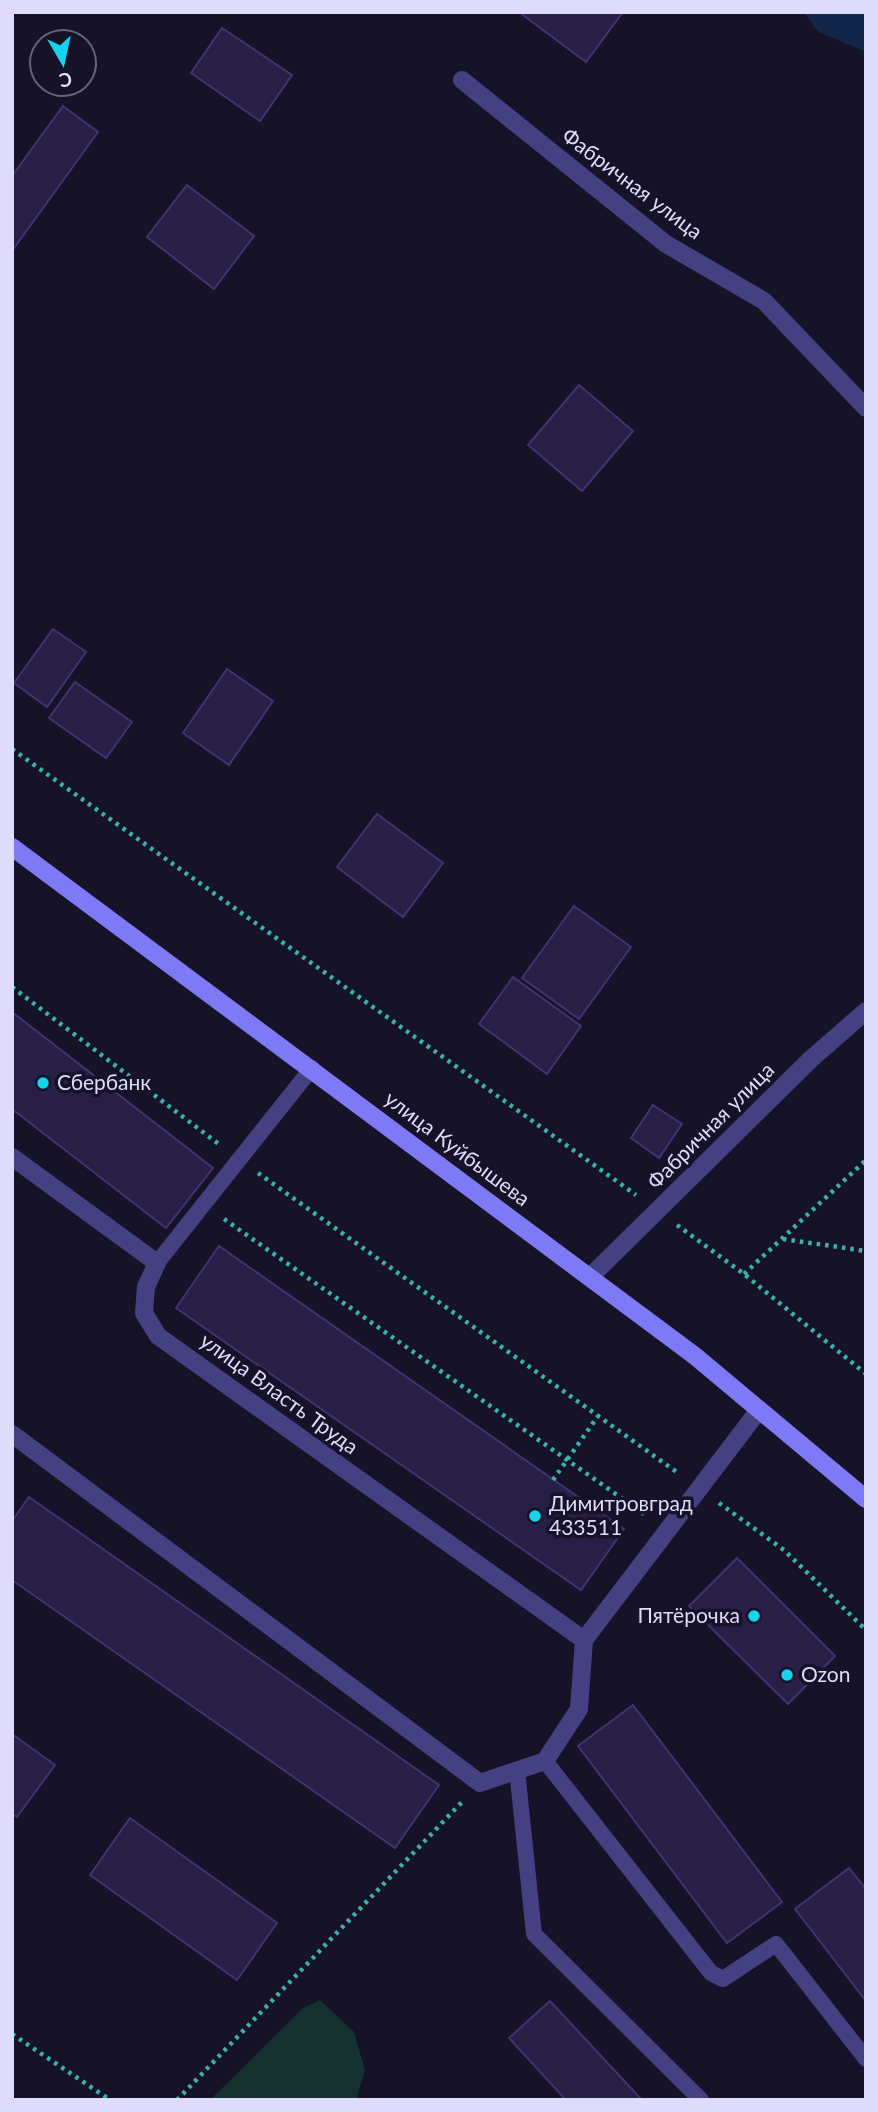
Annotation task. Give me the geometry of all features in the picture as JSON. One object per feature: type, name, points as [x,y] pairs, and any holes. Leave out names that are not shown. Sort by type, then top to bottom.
[{"type":"main road","name":"улица Куйбышева","points":[[12,847],[695,1356],[866,1499]]},
{"type":"street","name":"Фабричная улица","points":[[462,80],[666,244],[764,301],[866,408]]},
{"type":"street","name":"Фабричная улица","points":[[590,1277],[811,1059],[866,1011]]},
{"type":"street","points":[[12,1157],[157,1263]]},
{"type":"street","name":"улица Власть Труда","points":[[157,1263],[146,1287],[144,1313],[158,1336],[584,1640]]},
{"type":"street","points":[[12,1434],[480,1783],[545,1761],[579,1709],[584,1640],[759,1410]]},
{"type":"lane","points":[[157,1263],[312,1068]]},
{"type":"lane","points":[[545,1761],[711,1973],[723,1979],[776,1944],[866,2059]]},
{"type":"lane","points":[[517,1770],[534,1934],[701,2100]]},
{"type":"path","points":[[12,749],[744,1274],[866,1374]]},
{"type":"path","points":[[12,987],[239,1160],[784,1550],[866,1630]]},
{"type":"path","points":[[744,1274],[866,1160]]},
{"type":"path","points":[[204,1205],[668,1530]]},
{"type":"path","points":[[782,1239],[866,1251]]},
{"type":"path","points":[[553,1479],[598,1416]]},
{"type":"path","points":[[177,2100],[480,1783]]},
{"type":"path","points":[[12,2034],[110,2100]]},
{"type":"green space","points":[[320,2000],[354,2032],[365,2070],[356,2100],[210,2100],[303,2008]]},
{"type":"water","points":[[804,12],[866,12],[866,52],[817,31]]},
{"type":"building","points":[[519,12],[623,12],[586,62]]},
{"type":"building","points":[[222,28],[292,75],[260,121],[191,73]]},
{"type":"building","points":[[63,106],[98,132],[12,251],[12,176]]},
{"type":"building","points":[[187,185],[254,236],[214,289],[147,237]]},
{"type":"building","points":[[579,385],[633,431],[582,491],[528,445]]},
{"type":"building","points":[[53,629],[86,652],[47,707],[14,683]]},
{"type":"building","points":[[227,669],[273,701],[229,765],[183,733]]},
{"type":"building","points":[[75,682],[132,722],[106,758],[49,718]]},
{"type":"building","points":[[377,814],[443,863],[403,917],[337,867]]},
{"type":"building","points":[[574,906],[631,947],[579,1019],[522,978]]},
{"type":"building","points":[[513,977],[581,1026],[547,1074],[479,1024]]},
{"type":"building","points":[[12,1012],[213,1168],[166,1228],[12,1109]]},
{"type":"building","points":[[653,1105],[682,1124],[659,1158],[631,1138]]},
{"type":"building","points":[[219,1246],[624,1529],[581,1590],[176,1308]]},
{"type":"building","points":[[29,1497],[439,1785],[395,1848],[12,1580],[12,1521]]},
{"type":"building","points":[[737,1558],[835,1656],[788,1704],[689,1606]]},
{"type":"building","points":[[633,1705],[782,1902],[727,1943],[578,1746]]},
{"type":"building","points":[[12,1734],[55,1765],[17,1817],[12,1814]]},
{"type":"building","points":[[130,1818],[277,1923],[237,1980],[90,1875]]},
{"type":"building","points":[[849,1868],[866,1889],[866,2001],[795,1909]]},
{"type":"building","points":[[550,2001],[642,2100],[566,2100],[509,2038]]},
{"type":"place","name":"Сбербанк","points":[[43,1083]]},
{"type":"place","name":"Димитровград 433511","points":[[535,1516]]},
{"type":"place","name":"Пятёрочка","points":[[754,1616]]},
{"type":"place","name":"Ozon","points":[[787,1675]]}]
